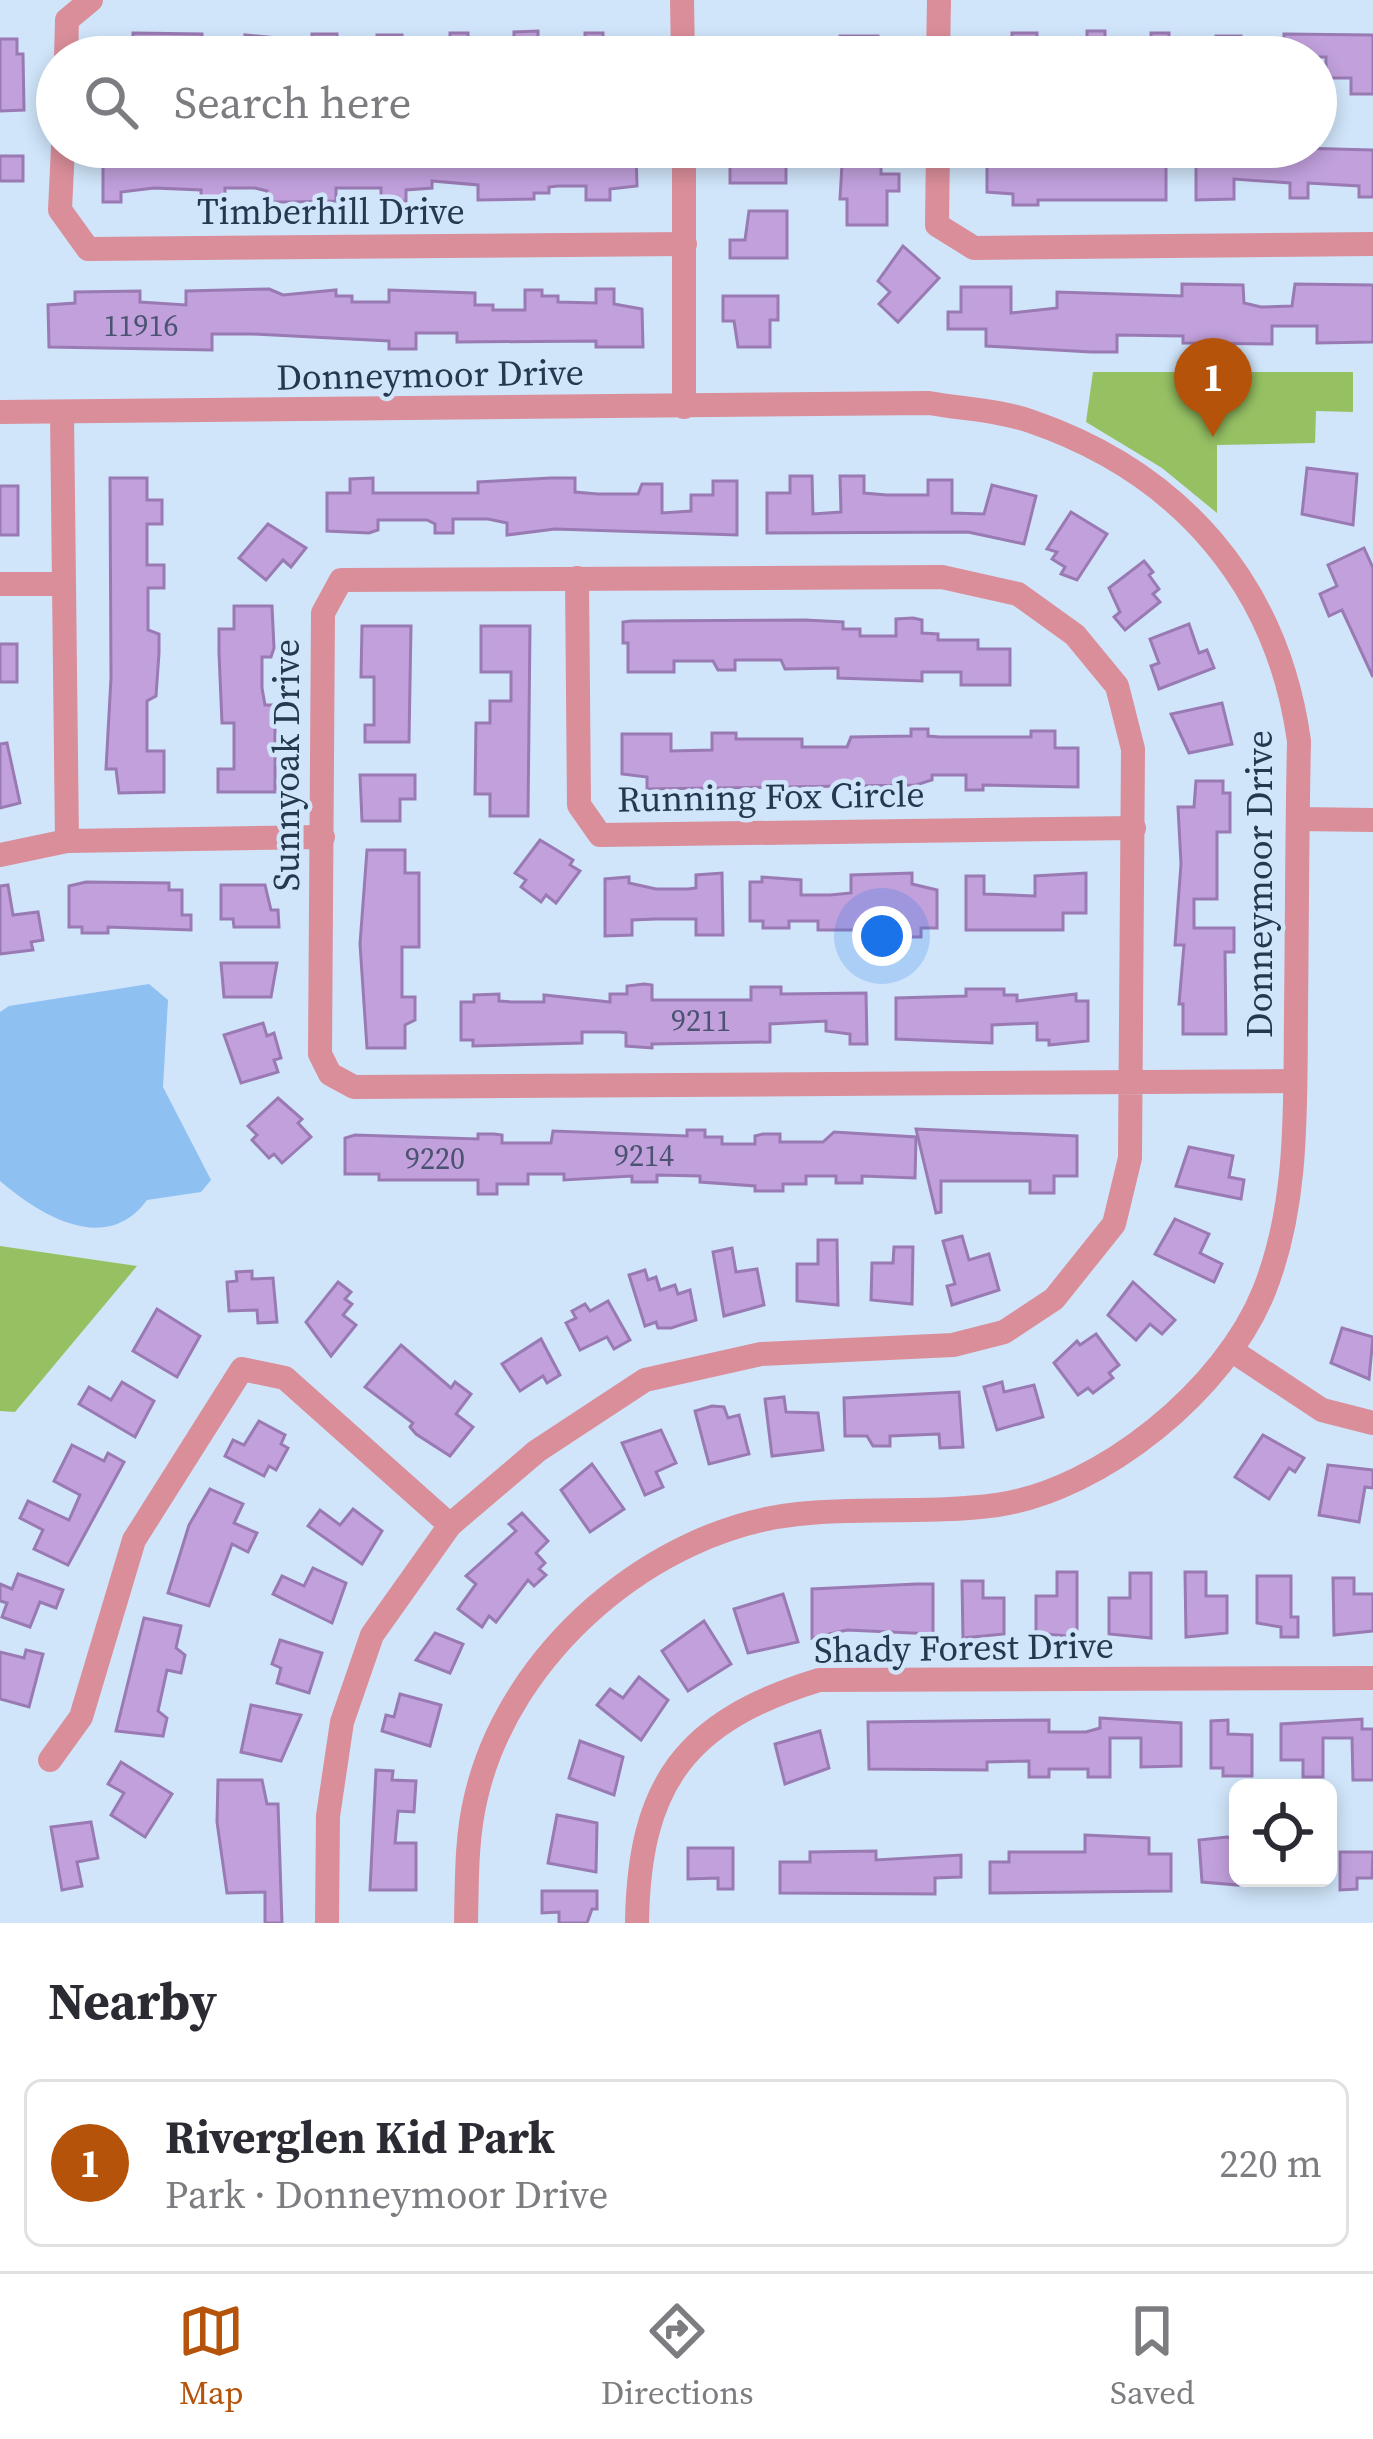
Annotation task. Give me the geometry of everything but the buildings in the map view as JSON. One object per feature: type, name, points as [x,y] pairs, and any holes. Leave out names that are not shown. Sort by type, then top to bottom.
[{"type":"street","points":[[67,36],[67,20],[91,0]]},
{"type":"street","points":[[682,0],[683,36]]},
{"type":"street","points":[[938,36],[939,0]]},
{"type":"street","name":"Timberhill Drive","points":[[61,168],[60,210],[88,249],[685,244]]},
{"type":"street","points":[[684,168],[684,407]]},
{"type":"street","points":[[938,168],[937,224],[974,248],[1373,244]]},
{"type":"street","name":"Donneymoor Drive","points":[[0,412],[929,403],[1026,419],[1119,457],[1182,508],[1237,569],[1292,685],[1299,741],[1294,1153],[1282,1228],[1263,1293],[1231,1350],[1154,1430],[1118,1458],[1060,1485],[1003,1504],[796,1514],[730,1529],[661,1558],[602,1598],[560,1641],[511,1712],[477,1792],[468,1845],[466,1923]]},
{"type":"street","points":[[62,413],[67,841]]},
{"type":"street","name":"Sunnyoak Drive","points":[[327,1923],[328,1816],[341,1722],[372,1635],[450,1525],[537,1451],[645,1380],[761,1354],[953,1345],[1004,1331],[1021,1321],[1054,1299],[1114,1224],[1130,1158],[1132,1083],[1133,749],[1117,686],[1075,635],[1018,594],[942,577],[341,580],[323,614],[320,1054],[330,1074],[354,1088],[1132,1083],[1295,1081]]},
{"type":"street","name":"Running Fox Circle","points":[[577,578],[579,805],[601,835],[1134,828]]},
{"type":"street","points":[[0,584],[62,584]]},
{"type":"street","points":[[1298,819],[1373,820]]},
{"type":"street","points":[[0,855],[67,841],[322,837]]},
{"type":"street","points":[[1231,1350],[1322,1410],[1373,1423]]},
{"type":"street","points":[[50,1760],[81,1717],[134,1540],[242,1370],[285,1378],[450,1525]]},
{"type":"street","name":"Shady Forest Drive","points":[[638,1923],[638,1862],[646,1825],[661,1792],[688,1754],[719,1723],[767,1696],[818,1680],[1373,1678]]},
{"type":"green space","points":[[1093,372],[1353,372],[1353,412],[1316,411],[1315,443],[1217,445],[1217,513],[1162,468],[1086,422]]},
{"type":"green space","points":[[0,1246],[137,1266],[15,1412],[0,1411]]},
{"type":"water","points":[[149,984],[168,1000],[163,1087],[211,1180],[201,1192],[147,1200],[113,1225],[74,1225],[35,1207],[0,1181],[0,1012],[9,1006]]},
{"type":"place","name":"Riverglen Kid Park","points":[[1213,437]]}]
